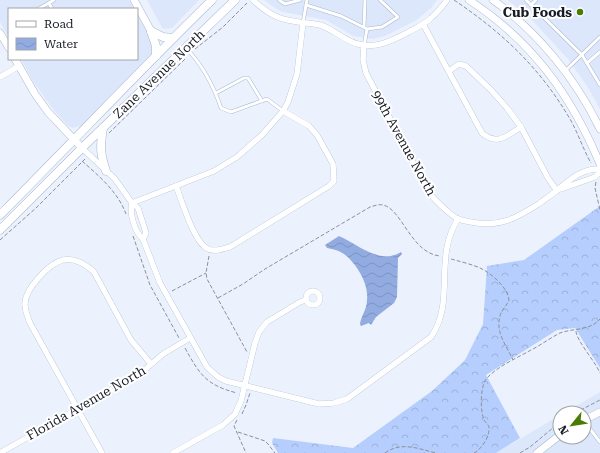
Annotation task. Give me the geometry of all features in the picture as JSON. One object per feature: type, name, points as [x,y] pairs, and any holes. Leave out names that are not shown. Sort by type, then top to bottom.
[{"type":"main road","name":"Zane Avenue North","points":[[0,215],[212,0]]},
{"type":"main road","name":"Zane Avenue North","points":[[0,230],[82,148],[235,0]]},
{"type":"main road","points":[[151,31],[163,37],[173,38]]},
{"type":"main road","points":[[151,31],[156,46],[156,56]]},
{"type":"main road","points":[[103,128],[100,147],[106,171]]},
{"type":"street","points":[[253,0],[266,11],[278,18],[327,28],[351,42],[364,46],[374,46],[386,43],[424,24],[447,0]]},
{"type":"street","points":[[469,0],[511,32],[547,71],[562,91],[582,124],[600,164]]},
{"type":"street","points":[[493,0],[519,21],[565,71],[584,99],[600,129]]},
{"type":"street","points":[[139,14],[151,31]]},
{"type":"street","points":[[132,203],[214,171],[237,157],[262,135],[283,111],[288,102],[297,74],[303,22]]},
{"type":"street","points":[[424,24],[482,133],[487,138],[494,140],[503,139],[521,127]]},
{"type":"street","points":[[0,33],[8,46]]},
{"type":"street","name":"99th Avenue North","points":[[364,46],[363,60],[366,73],[429,193],[442,207],[458,219],[481,224],[510,220],[529,210],[557,191],[595,177],[600,171]]},
{"type":"street","points":[[16,60],[35,94],[48,112],[123,189],[132,203],[138,208],[146,233],[144,239],[166,295],[207,367],[218,377],[226,381],[319,404],[347,399],[359,391],[431,337],[438,328],[442,314],[445,252],[451,229],[458,219]]},
{"type":"street","points":[[449,71],[460,64],[466,66],[492,90],[521,127],[548,178],[557,191]]},
{"type":"street","points":[[0,77],[19,66]]},
{"type":"street","points":[[176,186],[197,238],[202,245],[210,250],[222,250],[230,247],[329,186],[334,180],[333,164],[318,135],[308,126],[283,111]]},
{"type":"street","points":[[102,453],[30,323],[25,304],[33,284],[51,265],[62,260],[74,260],[85,264],[94,272],[131,340],[151,364]]},
{"type":"street","points":[[173,453],[223,425],[235,414],[239,407],[259,332],[267,322],[300,302],[306,300]]},
{"type":"street","name":"Florida Avenue North","points":[[0,453],[141,373],[163,354],[190,338]]},
{"type":"street","points":[[537,453],[552,441]]},
{"type":"lane","points":[[40,8],[54,0]]},
{"type":"lane","points":[[279,0],[285,4],[300,0]]},
{"type":"lane","points":[[303,22],[306,0]]},
{"type":"lane","points":[[364,46],[365,0]]},
{"type":"lane","points":[[306,5],[341,16],[365,28],[382,27],[398,17],[380,0]]},
{"type":"lane","points":[[526,0],[582,54],[600,85]]},
{"type":"lane","points":[[531,5],[536,0]]},
{"type":"lane","points":[[49,3],[52,8]]},
{"type":"lane","points":[[565,71],[600,37]]},
{"type":"lane","points":[[185,48],[194,57],[216,92],[221,108],[231,112],[267,99],[283,111]]},
{"type":"lane","points":[[587,64],[600,52]]},
{"type":"lane","points":[[216,92],[244,78],[248,78],[262,101]]},
{"type":"lane","points":[[592,432],[600,442]]},
{"type":"path","points":[[454,0],[497,31],[521,53],[537,71],[570,119],[591,162]]},
{"type":"path","points":[[195,49],[223,28],[247,3]]},
{"type":"path","points":[[100,142],[185,59]]},
{"type":"path","points":[[0,240],[36,208],[89,154]]},
{"type":"path","points":[[82,161],[112,190],[121,203],[126,216]]},
{"type":"path","points":[[597,181],[595,188],[600,210]]},
{"type":"path","points":[[218,298],[370,207],[378,205],[385,206],[391,210],[409,233],[428,252],[442,257]]},
{"type":"path","points":[[131,230],[150,285],[179,338]]},
{"type":"path","points":[[210,250],[206,273],[247,354]]},
{"type":"path","points":[[448,259],[484,270],[493,277],[507,293],[509,300],[500,314],[499,326],[501,338],[513,360]]},
{"type":"path","points":[[166,295],[206,273]]},
{"type":"path","points":[[474,453],[480,450],[489,431],[488,425],[484,418],[482,392],[483,384],[492,374],[513,360],[559,334],[594,324],[600,319]]},
{"type":"path","points":[[576,330],[578,338],[600,373]]},
{"type":"path","points":[[184,346],[197,370],[207,380],[222,389],[238,394]]},
{"type":"path","points":[[241,415],[251,391]]},
{"type":"path","points":[[590,405],[600,400]]},
{"type":"path","points":[[238,420],[234,425],[246,453]]},
{"type":"path","points":[[520,453],[530,447],[552,429]]},
{"type":"path","points":[[237,432],[265,441],[275,453]]},
{"type":"path","points":[[384,453],[393,449],[410,446],[436,453]]},
{"type":"shaded area","points":[[0,0],[129,0],[133,8],[8,8],[8,36],[0,22]]},
{"type":"shaded area","points":[[147,0],[199,0],[172,28],[163,29]]},
{"type":"shaded area","points":[[264,0],[437,0],[431,8],[415,21],[385,36],[373,39],[353,36],[326,20],[283,12]]},
{"type":"shaded area","points":[[508,0],[600,0],[600,109],[589,89],[568,59],[532,20]]},
{"type":"shaded area","points":[[138,17],[153,43],[153,52],[81,126],[73,128],[68,126],[53,109],[35,84],[22,60],[138,60]]},
{"type":"shaded area","points":[[600,392],[600,453],[496,453],[552,420],[552,445],[592,445],[592,405],[578,405]]},
{"type":"green space","points":[[600,206],[600,368],[575,328],[557,330],[486,375],[520,438],[496,453],[278,453],[272,443],[273,438],[353,448],[432,391],[465,360],[483,324],[487,266],[524,260]]},
{"type":"water","points":[[339,236],[377,255],[393,255],[401,252],[402,254],[398,258],[397,297],[394,303],[376,317],[371,325],[369,323],[361,326],[360,324],[366,306],[367,294],[364,281],[358,269],[344,254],[327,248],[325,245]]},
{"type":"place","name":"Cub Foods","points":[[580,12]]}]
